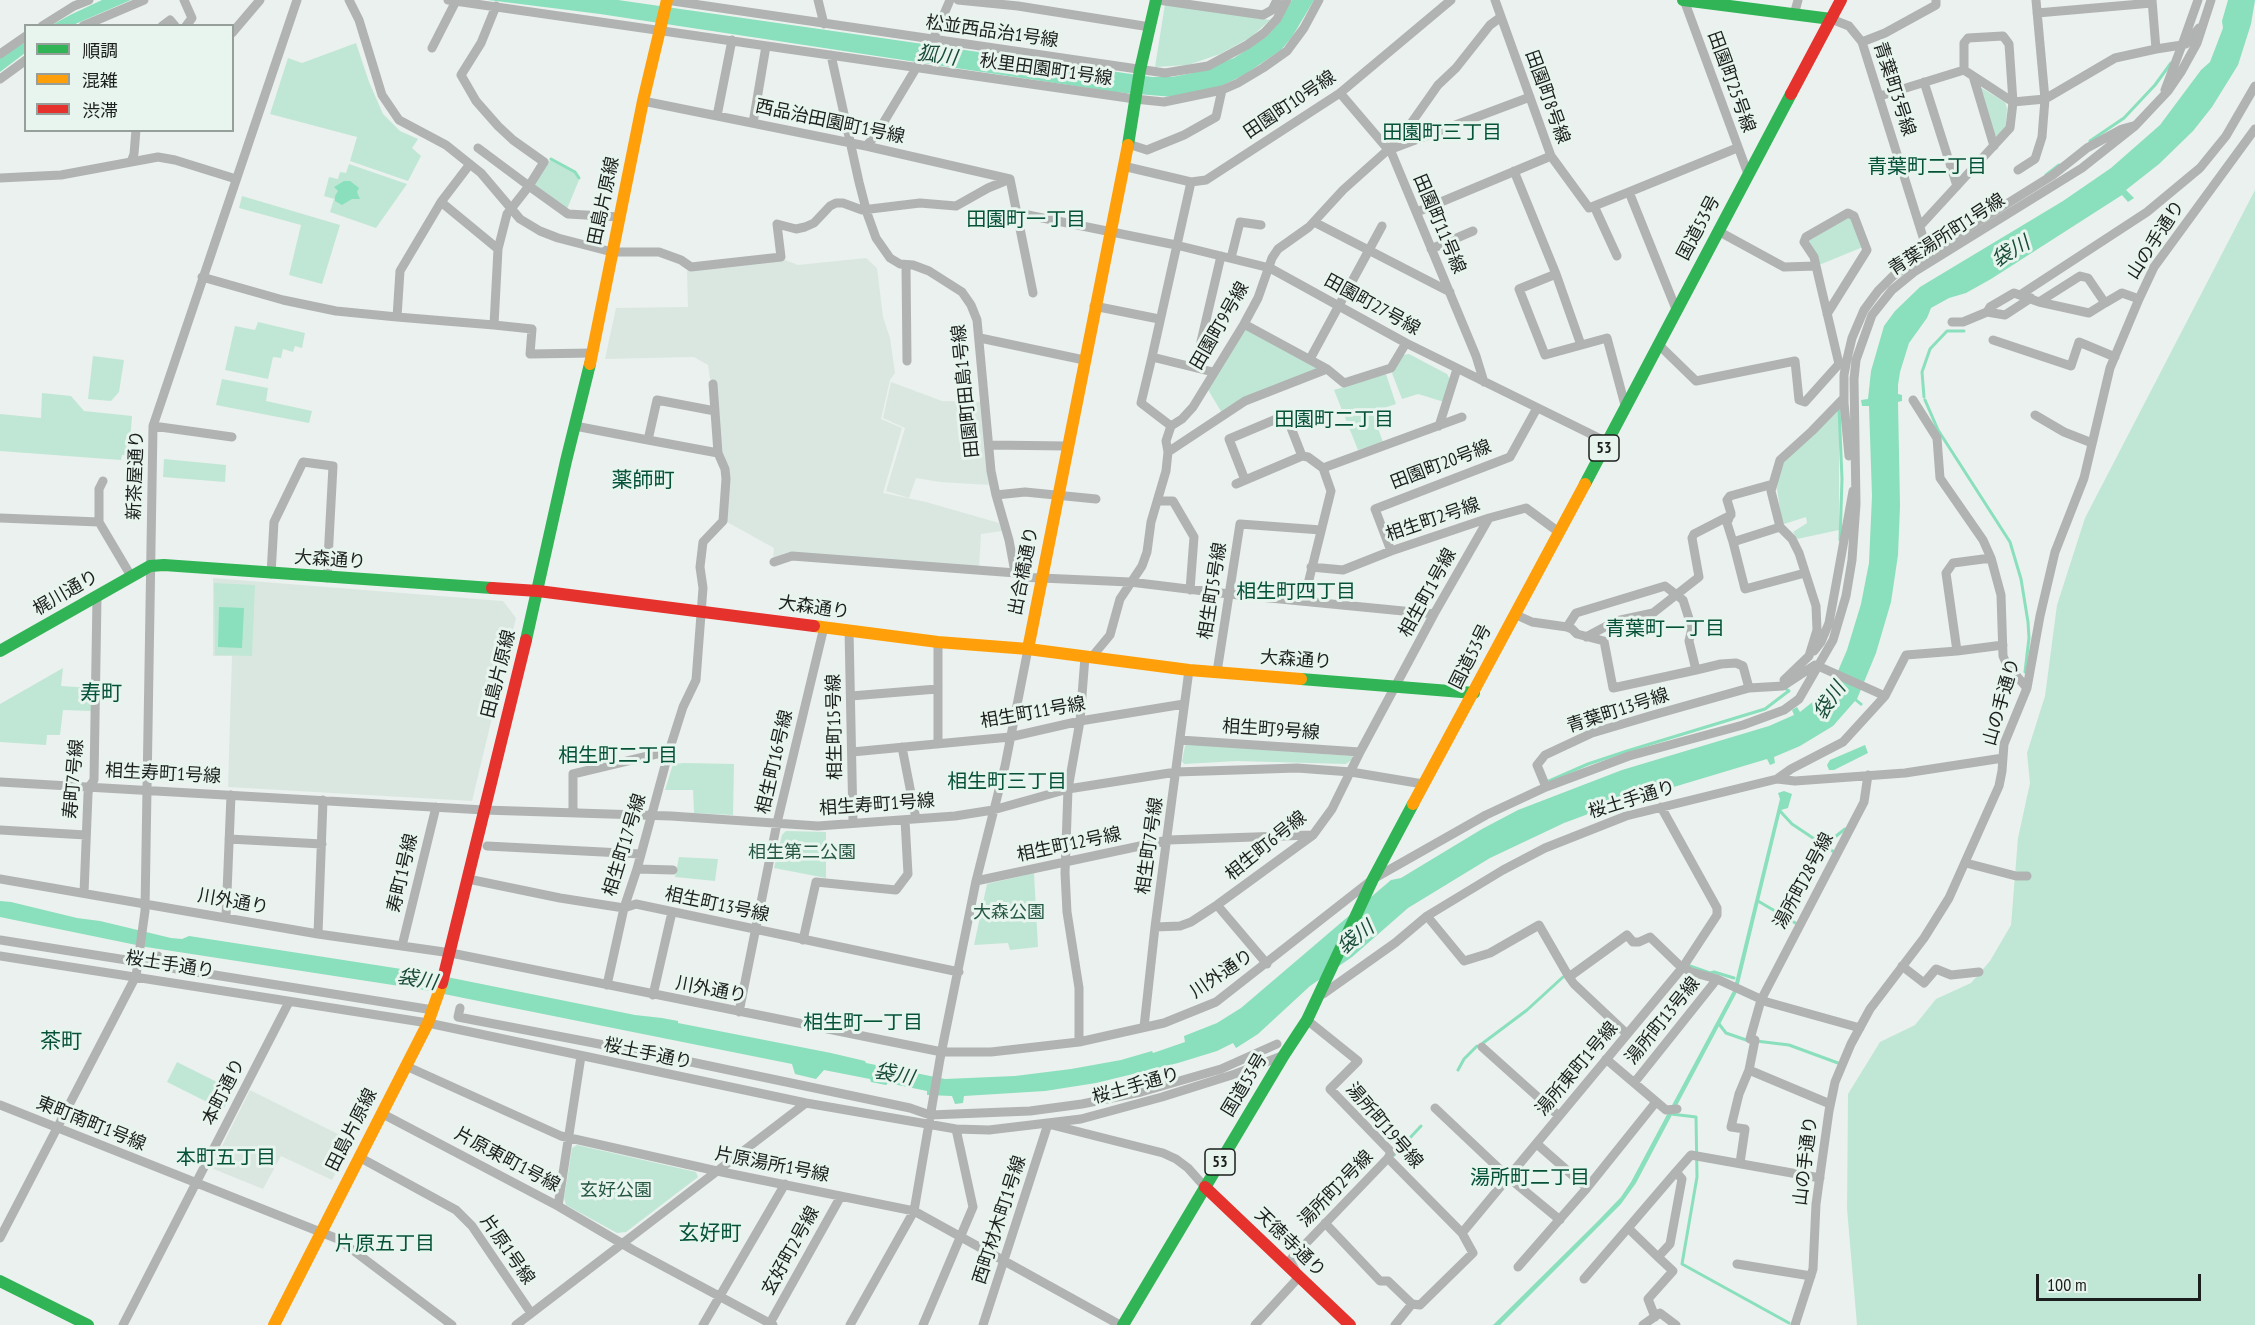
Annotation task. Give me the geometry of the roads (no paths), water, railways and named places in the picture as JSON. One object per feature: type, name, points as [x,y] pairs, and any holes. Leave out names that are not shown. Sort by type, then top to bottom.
[{"type":"main road","points":[[1140,72],[1157,0]]},
{"type":"main road","points":[[1684,0],[1831,19]]},
{"type":"main road","name":"国道53号","points":[[1122,1325],[1205,1187],[1280,1050],[1307,1020],[1373,879],[1514,614],[1560,533],[1625,405],[1841,0]]},
{"type":"main road","name":"田島片原線","points":[[274,1325],[428,1023],[449,959],[593,353],[643,101],[666,1]]},
{"type":"main road","name":"出合橋通り","points":[[1028,649],[1094,306],[1128,144],[1140,72]]},
{"type":"main road","name":"大森通り","points":[[150,566],[164,565],[327,579],[538,591],[938,642],[1028,649],[1189,670],[1474,693]]},
{"type":"main road","name":"梶川通り","points":[[0,651],[150,566]]},
{"type":"main road","name":"天徳寺通り","points":[[1205,1187],[1350,1325]]},
{"type":"main road","points":[[0,1281],[88,1325]]},
{"type":"street","points":[[45,24],[74,6],[89,0]]},
{"type":"street","points":[[88,24],[144,0]]},
{"type":"street","points":[[183,0],[192,18],[188,24]]},
{"type":"street","points":[[234,31],[260,0]]},
{"type":"street","name":"新茶屋通り","points":[[0,1238],[136,976],[145,903],[153,426],[297,0]]},
{"type":"street","points":[[349,0],[359,20],[382,95],[399,120],[446,146],[470,164],[481,173],[520,219],[540,231],[612,252],[658,252],[681,260],[691,267],[781,256],[777,224],[796,229],[805,226],[813,223],[836,203],[866,210],[920,203],[956,206],[1010,179],[1033,293]]},
{"type":"street","points":[[818,0],[824,24]]},
{"type":"street","points":[[866,146],[876,135],[932,41],[950,0]]},
{"type":"street","points":[[958,0],[1018,3],[1150,27]]},
{"type":"street","points":[[1157,0],[1263,15],[1272,10],[1277,0]]},
{"type":"street","name":"松並西品治1号線","points":[[666,1],[1140,72],[1166,73],[1208,66],[1247,45],[1264,33],[1277,19],[1287,0]]},
{"type":"street","name":"秋里田園町1号線","points":[[452,1],[477,1],[496,6],[660,28],[766,46],[1164,102],[1222,90],[1238,83],[1287,51],[1304,28],[1319,0]]},
{"type":"street","name":"田園町10号線","points":[[1191,182],[1206,180],[1340,93],[1451,0]]},
{"type":"street","name":"田園町8号線","points":[[1495,0],[1551,156],[1589,208],[1594,206]]},
{"type":"street","name":"田園町25号線","points":[[1684,0],[1748,174]]},
{"type":"street","points":[[1794,15],[1798,0]]},
{"type":"street","points":[[1862,42],[1885,33],[1936,5],[1936,0]]},
{"type":"street","points":[[2018,170],[2032,162],[2038,153],[2042,137],[2045,99],[2036,0]]},
{"type":"street","points":[[1964,70],[2013,102],[2045,99],[2115,58],[2186,44],[2202,26],[2198,0]]},
{"type":"street","points":[[2164,96],[2198,0]]},
{"type":"street","name":"青葉湯所町1号線","points":[[1546,788],[1629,756],[1784,710],[1799,699],[1822,667],[1846,596],[1853,542],[1855,466],[1853,401],[1856,360],[1872,315],[1892,290],[1930,262],[2082,168],[2135,126],[2164,96],[2181,72],[2211,0]]},
{"type":"street","points":[[432,48],[452,1]]},
{"type":"street","points":[[2037,13],[2152,2],[2156,49]]},
{"type":"street","points":[[494,325],[498,249],[507,214],[544,162],[498,126],[476,100],[460,75],[481,43],[496,6]]},
{"type":"street","name":"田園町9号線","points":[[1171,426],[1182,419],[1193,407],[1244,324],[1258,298],[1272,258],[1278,249],[1314,222],[1336,197],[1400,139],[1438,85],[1456,68],[1490,25],[1501,17]]},
{"type":"street","name":"青葉町3号線","points":[[1831,19],[1849,26],[1862,42],[1928,253]]},
{"type":"street","points":[[1920,226],[2010,128],[2013,102],[2009,44],[2002,36],[1968,38],[1964,43],[1964,70]]},
{"type":"street","points":[[0,54],[24,37]]},
{"type":"street","points":[[717,116],[732,40]]},
{"type":"street","points":[[753,123],[766,46]]},
{"type":"street","name":"田園町田島1号線","points":[[831,55],[849,142],[866,210],[876,238],[883,249],[900,264],[929,271],[962,292],[971,304],[980,338],[989,445],[996,495],[1016,573]]},
{"type":"street","points":[[0,79],[24,61]]},
{"type":"street","points":[[1880,96],[1964,70]]},
{"type":"street","points":[[1972,76],[1994,146]]},
{"type":"street","points":[[1924,82],[1958,186]]},
{"type":"street","points":[[2020,295],[2147,212],[2200,168],[2226,136],[2255,86]]},
{"type":"street","points":[[1128,144],[1147,150],[1184,135],[1216,117],[1222,90]]},
{"type":"street","name":"田園町11号線","points":[[1340,93],[1389,150],[1450,292],[1484,382]]},
{"type":"street","points":[[1389,150],[1530,97]]},
{"type":"street","name":"西品治田園町1号線","points":[[643,101],[849,142],[1010,179]]},
{"type":"street","points":[[1855,466],[1849,456],[1844,375],[1849,348],[1864,310],[1893,276],[2053,175],[2087,148],[2128,126],[2135,126]]},
{"type":"street","name":"山の手通り","points":[[1795,1325],[1813,1269],[1820,1178],[1835,1082],[1870,1010],[1937,920],[1966,863],[1999,786],[2004,744],[2027,688],[2055,552],[2085,478],[2110,368],[2139,299],[2154,267],[2255,129]]},
{"type":"street","points":[[130,162],[134,154],[136,132]]},
{"type":"street","points":[[478,148],[568,214],[620,217]]},
{"type":"street","points":[[1617,256],[1594,206],[1737,148]]},
{"type":"street","points":[[1417,213],[1551,156]]},
{"type":"street","points":[[0,178],[61,175],[130,162],[166,158],[236,179]]},
{"type":"street","points":[[397,317],[400,271],[441,202],[470,164]]},
{"type":"street","points":[[1079,1042],[1079,988],[1067,912],[1065,862],[1068,789],[1088,658],[1110,635],[1120,599],[1142,566],[1147,552],[1151,522],[1166,471],[1168,452],[1166,441],[1171,426],[1141,403],[1191,182],[1123,165]]},
{"type":"street","points":[[1514,171],[1556,274],[1581,345]]},
{"type":"street","points":[[1629,192],[1676,309]]},
{"type":"street","points":[[441,202],[498,249]]},
{"type":"street","name":"田園町27号線","points":[[1018,213],[1176,245],[1270,268],[1406,343],[1607,442]]},
{"type":"street","points":[[1658,344],[1696,381],[1795,360],[1799,400],[1805,402],[1839,364],[1827,314],[1814,257],[1804,242],[1806,237],[1848,213],[1854,216],[1867,250],[1827,314]]},
{"type":"street","points":[[1200,346],[1226,257],[1240,222],[1262,225]]},
{"type":"street","points":[[1314,222],[1450,292]]},
{"type":"street","points":[[1310,359],[1382,226]]},
{"type":"street","points":[[1431,249],[1473,231]]},
{"type":"street","points":[[1718,231],[1784,267],[1816,266]]},
{"type":"street","points":[[906,265],[907,362]]},
{"type":"street","points":[[1556,274],[1519,290],[1545,355],[1607,338],[1625,405]]},
{"type":"street","points":[[1952,322],[1963,322],[1987,312],[2005,315],[2080,276],[2088,278],[2105,303]]},
{"type":"street","points":[[202,277],[283,300],[336,311],[532,329],[530,354],[593,353]]},
{"type":"street","points":[[1987,312],[1990,307],[2014,293],[2089,313],[2121,293],[2139,299]]},
{"type":"street","points":[[1094,306],[1159,319]]},
{"type":"street","points":[[1244,324],[1327,369],[1344,383],[1391,368],[1406,343]]},
{"type":"street","points":[[980,338],[1084,360]]},
{"type":"street","points":[[1993,340],[2071,366],[2079,342],[2115,357]]},
{"type":"street","points":[[1152,357],[1213,372]]},
{"type":"street","points":[[1168,452],[1245,401],[1327,369]]},
{"type":"street","points":[[1439,426],[1457,369]]},
{"type":"street","name":"相生町17号線","points":[[607,985],[624,908],[669,751],[696,680],[703,588],[700,567],[703,542],[723,521],[726,479],[725,469],[718,453],[713,384]]},
{"type":"street","points":[[1809,656],[1815,640],[1818,620],[1816,606],[1792,539],[1780,527],[1771,491],[1779,460],[1844,398]]},
{"type":"street","points":[[648,440],[657,400],[715,411]]},
{"type":"street","points":[[1913,400],[1937,438],[1940,478],[1983,540],[1991,558],[2001,595],[2003,656],[2007,665],[2027,688]]},
{"type":"street","name":"田園町20号線","points":[[1390,551],[1375,509],[1510,457],[1537,408]]},
{"type":"street","points":[[1302,456],[1286,415],[1229,439],[1241,482],[1302,456],[1308,457],[1323,468],[1331,491],[1304,600]]},
{"type":"street","points":[[2035,415],[2064,432],[2092,443]]},
{"type":"street","points":[[1323,468],[1461,417]]},
{"type":"street","points":[[153,426],[232,437]]},
{"type":"street","points":[[575,426],[718,453]]},
{"type":"street","points":[[989,445],[1067,446]]},
{"type":"street","points":[[271,574],[274,522],[303,462],[333,466],[327,579]]},
{"type":"street","points":[[103,481],[99,489],[99,522],[131,576]]},
{"type":"street","points":[[1773,484],[1730,496],[1727,500],[1731,515],[1728,523],[1745,589],[1805,573]]},
{"type":"street","points":[[1778,686],[1821,642],[1829,623],[1850,495],[1855,486]]},
{"type":"street","points":[[996,495],[1024,492],[1096,499]]},
{"type":"street","points":[[1158,501],[1173,501],[1194,537],[1190,590]]},
{"type":"street","name":"相生町2号線","points":[[1311,567],[1343,570],[1390,551],[1526,508],[1560,533]]},
{"type":"street","points":[[1586,637],[1616,621],[1653,613],[1699,577],[1692,538],[1694,534],[1731,515]]},
{"type":"street","points":[[3,518],[99,522]]},
{"type":"street","name":"相生町1号線","points":[[1397,686],[1434,614],[1489,518]]},
{"type":"street","name":"相生町5号線","points":[[1217,672],[1240,524],[1321,530]]},
{"type":"street","points":[[1734,542],[1780,527]]},
{"type":"street","points":[[774,562],[792,556],[1016,573],[1019,578],[1130,582],[1434,614]]},
{"type":"street","points":[[1957,651],[1946,573],[1953,563],[1991,558]]},
{"type":"street","points":[[1567,627],[1576,613],[1665,586],[1683,600],[1692,628],[1689,640],[1696,670]]},
{"type":"street","name":"寿町7号線","points":[[84,893],[89,787],[94,780],[97,597]]},
{"type":"street","points":[[1514,614],[1532,622],[1567,627],[1577,634],[1604,642],[1613,688],[1721,664],[1736,663],[1743,666],[1749,688]]},
{"type":"street","name":"相生町16号線","points":[[739,1012],[777,823],[824,627]]},
{"type":"street","name":"相生町15号線","points":[[849,630],[853,822]]},
{"type":"street","points":[[938,642],[938,744]]},
{"type":"street","points":[[1777,779],[1791,768],[1843,742],[1885,696],[1906,655],[2003,645]]},
{"type":"street","name":"出合橋通り","points":[[850,1325],[914,1211],[941,1056],[976,881],[1011,737],[1028,649]]},
{"type":"street","name":"青葉町13号線","points":[[1546,788],[1537,765],[1545,755],[1592,733],[1749,688],[1783,686],[1815,666],[1822,667]]},
{"type":"street","points":[[1822,667],[1872,692],[1885,696]]},
{"type":"street","name":"相生町7号線","points":[[1144,1027],[1189,670]]},
{"type":"street","name":"相生町6号線","points":[[1155,927],[1186,925],[1313,835],[1332,809],[1360,752],[1397,686]]},
{"type":"street","points":[[851,696],[937,689]]},
{"type":"street","name":"相生町11号線","points":[[852,752],[1011,737],[1080,721],[1184,704]]},
{"type":"street","name":"相生町9号線","points":[[1180,740],[1360,752]]},
{"type":"street","points":[[902,747],[916,819]]},
{"type":"street","points":[[573,813],[573,774],[669,751]]},
{"type":"street","name":"桜土手通り","points":[[1316,999],[1395,943],[1427,916],[1503,870],[1545,848],[1626,816],[1777,779],[1795,781],[1905,773],[2003,758]]},
{"type":"street","name":"相生寿町1号線","points":[[0,782],[484,810],[671,816],[818,826],[954,816],[993,810],[1068,789],[1176,772],[1275,768],[1351,772],[1423,784]]},
{"type":"street","name":"湯所町28号線","points":[[1740,1163],[1745,1129],[1731,1127],[1739,1095],[1749,1070],[1755,1040],[1750,1039],[1761,1000],[1864,802],[1868,775]]},
{"type":"street","points":[[1373,879],[1486,815],[1546,788]]},
{"type":"street","points":[[226,917],[231,795]]},
{"type":"street","points":[[318,934],[323,800]]},
{"type":"street","name":"寿町1号線","points":[[402,946],[436,807]]},
{"type":"street","name":"湯所東町1号線","points":[[1462,1233],[1683,967],[1717,915],[1717,908],[1661,807]]},
{"type":"street","points":[[803,940],[816,882],[896,890],[908,874],[905,820]]},
{"type":"street","points":[[0,831],[86,835]]},
{"type":"street","name":"相生町12号線","points":[[976,881],[1168,840],[1313,835]]},
{"type":"street","points":[[229,839],[322,844]]},
{"type":"street","points":[[487,846],[641,854]]},
{"type":"street","points":[[1966,863],[2016,876],[2027,876]]},
{"type":"street","points":[[637,869],[673,870]]},
{"type":"street","name":"川外通り","points":[[0,879],[318,934],[402,946],[449,959],[607,985],[941,1056],[1079,1042],[1195,1012],[1216,1002],[1267,964],[1373,879]]},
{"type":"street","name":"相生町13号線","points":[[468,879],[560,898],[624,908],[636,904],[755,931],[959,972]]},
{"type":"street","points":[[1217,905],[1267,964]]},
{"type":"street","points":[[653,995],[672,912]]},
{"type":"street","points":[[1427,916],[1464,961],[1490,953],[1539,925],[1574,984],[1627,1034]]},
{"type":"street","points":[[1569,977],[1626,935],[1633,942],[1650,937],[1691,972],[1717,980],[1761,1000],[1860,1028]]},
{"type":"street","points":[[0,940],[139,959]]},
{"type":"street","name":"桜土手通り","points":[[0,956],[428,1023],[806,1103],[930,1115],[956,1129],[989,1130],[1081,1119],[1235,1074],[1280,1050]]},
{"type":"street","points":[[158,956],[146,964],[434,1007]]},
{"type":"street","points":[[1902,966],[1924,983],[1936,969],[1951,975],[1979,972]]},
{"type":"street","name":"湯所町13号線","points":[[1634,1083],[1717,980]]},
{"type":"street","points":[[292,1002],[296,988]]},
{"type":"street","name":"本町通り","points":[[123,1325],[292,1002]]},
{"type":"street","points":[[460,1008],[459,1017],[781,1085],[910,1108],[930,1115],[1065,1110],[1141,1092],[1280,1050]]},
{"type":"street","name":"湯所町19号線","points":[[1307,1020],[1358,1061],[1330,1089],[1390,1152],[1388,1158],[1462,1233]]},
{"type":"street","points":[[1482,1047],[1559,1116]]},
{"type":"street","points":[[558,1206],[581,1056]]},
{"type":"street","points":[[1606,1059],[1666,1110],[1677,1109]]},
{"type":"street","name":"片原湯所1号線","points":[[406,1066],[569,1138],[914,1211],[1122,1325]]},
{"type":"street","points":[[1749,1070],[1830,1104]]},
{"type":"street","points":[[1518,1267],[1587,1188],[1656,1102]]},
{"type":"street","points":[[516,1325],[806,1103]]},
{"type":"street","name":"東町南町1号線","points":[[0,1106],[338,1239],[452,1325]]},
{"type":"street","points":[[1435,1108],[1509,1178],[1560,1220]]},
{"type":"street","name":"片原東町1号線","points":[[381,1113],[558,1206],[622,1244],[772,1324]]},
{"type":"street","points":[[1048,1124],[1163,1153],[1188,1168],[1205,1187]]},
{"type":"street","name":"西町材木町1号線","points":[[982,1325],[1048,1124]]},
{"type":"street","points":[[923,1325],[973,1207],[956,1129]]},
{"type":"street","points":[[1536,1144],[1587,1188]]},
{"type":"street","points":[[1584,1279],[1691,1155],[1820,1178]]},
{"type":"street","name":"片原1号線","points":[[359,1157],[456,1210],[472,1226],[531,1313]]},
{"type":"street","name":"湯所町2号線","points":[[1299,1277],[1290,1260],[1388,1158]]},
{"type":"street","points":[[1658,1257],[1670,1244],[1682,1179],[1676,1172]]},
{"type":"street","points":[[703,1325],[785,1184]]},
{"type":"street","name":"玄好町2号線","points":[[772,1324],[842,1196]]},
{"type":"street","points":[[1325,1223],[1380,1281],[1388,1281],[1412,1304],[1420,1305],[1473,1253],[1462,1233]]},
{"type":"street","points":[[1628,1228],[1673,1271],[1648,1299],[1655,1317]]},
{"type":"street","points":[[1737,1264],[1811,1276]]},
{"type":"street","points":[[1255,1325],[1299,1277]]},
{"type":"street","points":[[1395,1325],[1412,1304]]},
{"type":"street","points":[[1643,1325],[1660,1313],[1676,1325]]},
{"type":"water","points":[[102,0],[131,0],[75,24],[54,24]]},
{"type":"water","name":"狐川","points":[[488,0],[618,0],[1152,77],[1172,77],[1192,73],[1234,58],[1266,37],[1279,23],[1292,0],[1314,0],[1292,37],[1281,50],[1244,75],[1219,87],[1173,97],[1114,92],[600,14]]},
{"type":"water","name":"袋川","points":[[2228,0],[2255,0],[2251,24],[2238,65],[2212,107],[2193,131],[2159,164],[2126,190],[2134,198],[2128,202],[2122,195],[1991,279],[1931,308],[1927,318],[1909,343],[1898,385],[1898,394],[1902,395],[1902,401],[1898,402],[1900,506],[1898,555],[1891,602],[1876,653],[1857,699],[1863,704],[1861,706],[1855,701],[1833,726],[1800,746],[1774,757],[1775,763],[1770,765],[1767,759],[1607,807],[1564,823],[1490,858],[1408,908],[1352,957],[1310,986],[1258,1034],[1236,1048],[1233,1043],[1217,1051],[1178,1063],[1096,1083],[1045,1091],[964,1096],[963,1103],[955,1104],[952,1096],[927,1095],[927,1091],[871,1082],[870,1079],[824,1070],[816,1079],[795,1074],[792,1064],[419,989],[146,947],[0,917],[0,901],[11,902],[171,938],[182,939],[189,936],[427,973],[635,1015],[678,1021],[678,1023],[831,1053],[866,1063],[945,1079],[1015,1076],[1071,1069],[1121,1060],[1152,1051],[1153,1053],[1185,1042],[1184,1036],[1217,1023],[1241,1008],[1391,880],[1401,878],[1482,829],[1518,810],[1622,770],[1769,726],[1794,715],[1792,710],[1797,707],[1800,712],[1820,696],[1838,671],[1847,650],[1861,604],[1869,563],[1872,496],[1869,406],[1862,406],[1861,400],[1868,399],[1871,371],[1884,326],[1895,311],[1920,287],[2063,201],[2111,168],[2160,125],[2201,70],[2210,62],[2223,28],[2222,21]]},
{"type":"water","points":[[24,43],[24,54],[0,72],[0,58]]},
{"type":"water","points":[[344,181],[350,181],[359,188],[357,192],[360,199],[352,199],[342,205],[335,201],[338,191],[334,187]]},
{"type":"water","points":[[219,607],[244,608],[242,648],[218,647]]},
{"type":"water","points":[[1865,745],[1868,753],[1834,770],[1829,770],[1827,765],[1830,760]]},
{"type":"water","points":[[1784,791],[1792,794],[1788,808],[1781,810],[1737,992],[1636,1183],[1621,1204],[1500,1325],[1493,1325],[1597,1222],[1621,1197],[1631,1182],[1733,991],[1780,799],[1778,793]]},
{"type":"waterway","points":[[2090,141],[2124,118],[2155,85],[2171,63]]},
{"type":"waterway","points":[[551,159],[575,172],[579,178]]},
{"type":"waterway","points":[[2046,175],[2059,165]]},
{"type":"waterway","points":[[1924,397],[1922,372],[1930,349],[1947,331],[1964,331]]},
{"type":"waterway","points":[[1925,400],[1938,430],[2010,542],[2021,579],[2028,622],[2029,638],[2025,672]]},
{"type":"waterway","points":[[1839,408],[1842,479],[1840,540]]},
{"type":"waterway","points":[[1549,781],[1588,764],[1765,709],[1789,691],[1786,689]]},
{"type":"waterway","points":[[1780,811],[1792,824],[1834,852]]},
{"type":"waterway","points":[[1826,844],[1845,829]]},
{"type":"waterway","points":[[1758,901],[1797,924]]},
{"type":"waterway","points":[[1687,965],[1734,978]]},
{"type":"waterway","points":[[1483,1043],[1527,1010],[1563,977]]},
{"type":"waterway","points":[[1719,1024],[1726,1033],[1749,1041]]},
{"type":"waterway","points":[[1756,1041],[1789,1045],[1838,1063]]},
{"type":"waterway","points":[[1458,1070],[1464,1059],[1477,1046]]},
{"type":"waterway","points":[[1671,1114],[1696,1117],[1697,1177],[1682,1264],[1789,1323]]},
{"type":"waterway","points":[[1394,1155],[1421,1126]]},
{"type":"district","name":"田園町三丁目","points":[[1442,133]]},
{"type":"district","name":"青葉町二丁目","points":[[1927,167]]},
{"type":"district","name":"田園町一丁目","points":[[1026,220]]},
{"type":"district","name":"田園町二丁目","points":[[1334,420]]},
{"type":"district","name":"薬師町","points":[[643,481]]},
{"type":"district","name":"相生町四丁目","points":[[1296,592]]},
{"type":"district","name":"青葉町一丁目","points":[[1665,629]]},
{"type":"district","name":"寿町","points":[[101,694]]},
{"type":"district","name":"相生町二丁目","points":[[618,756]]},
{"type":"district","name":"相生町三丁目","points":[[1007,782]]},
{"type":"district","name":"相生町一丁目","points":[[863,1023]]},
{"type":"district","name":"茶町","points":[[61,1042]]},
{"type":"district","name":"本町五丁目","points":[[226,1158]]},
{"type":"district","name":"湯所町二丁目","points":[[1530,1178]]},
{"type":"district","name":"玄好町","points":[[710,1234]]},
{"type":"district","name":"片原五丁目","points":[[385,1244]]},
{"type":"park label","name":"相生第二公園","points":[[802,853]]},
{"type":"park label","name":"大森公園","points":[[1009,913]]},
{"type":"park label","name":"玄好公園","points":[[616,1191]]}]
